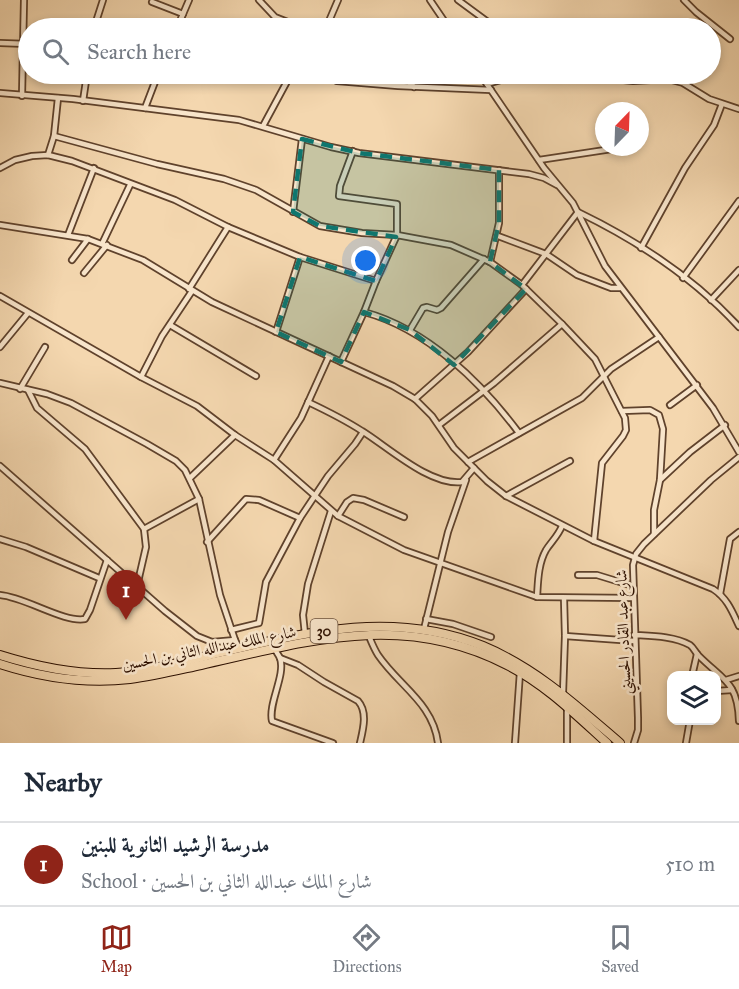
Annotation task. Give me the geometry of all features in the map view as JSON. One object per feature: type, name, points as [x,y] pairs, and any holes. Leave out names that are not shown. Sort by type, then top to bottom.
[{"type":"main road","name":"شارع الملك عبدالله الثاني بن الحسين","points":[[0,655],[44,668],[99,673],[139,670],[237,644],[363,626],[402,626],[424,629],[462,639],[507,657],[562,693],[620,743]]},
{"type":"main road","name":"شارع الملك عبدالله الثاني بن الحسين","points":[[0,664],[54,678],[103,681],[147,676],[330,638],[368,634],[409,635],[452,643],[496,659],[520,672],[567,706],[608,743]]},
{"type":"street","points":[[24,0],[25,18]]},
{"type":"street","points":[[97,18],[103,0]]},
{"type":"street","points":[[181,18],[189,0]]},
{"type":"street","points":[[260,0],[278,18]]},
{"type":"street","points":[[330,18],[338,0]]},
{"type":"street","points":[[430,0],[442,18]]},
{"type":"street","points":[[458,0],[482,18]]},
{"type":"street","points":[[684,0],[704,18]]},
{"type":"street","points":[[152,2],[183,14]]},
{"type":"street","points":[[721,32],[730,39]]},
{"type":"street","points":[[0,43],[18,44]]},
{"type":"street","points":[[22,96],[23,84]]},
{"type":"street","points":[[83,101],[86,84]]},
{"type":"street","points":[[145,108],[154,84]]},
{"type":"street","points":[[263,126],[286,84]]},
{"type":"street","points":[[376,84],[491,90]]},
{"type":"street","points":[[411,84],[414,87]]},
{"type":"street","points":[[487,84],[538,160],[573,203],[590,240],[620,288],[697,385],[725,425],[739,452]]},
{"type":"street","points":[[685,84],[738,110]]},
{"type":"street","points":[[0,93],[239,120],[353,152],[529,174],[557,185]]},
{"type":"street","points":[[48,155],[54,136],[58,98]]},
{"type":"street","points":[[641,248],[685,168],[714,125],[723,104]]},
{"type":"street","points":[[54,136],[157,164],[224,179],[269,197],[320,226],[338,230],[396,235],[451,245],[484,258],[524,287],[595,359],[622,411],[626,430],[605,458],[600,470],[594,541]]},
{"type":"street","points":[[293,212],[302,139]]},
{"type":"street","points":[[538,160],[595,151]]},
{"type":"street","points":[[341,362],[396,235],[397,204],[339,196],[340,186],[353,152]]},
{"type":"street","points":[[0,168],[24,158],[48,155],[94,168],[130,185],[175,200],[228,228],[300,257],[375,281]]},
{"type":"street","points":[[68,236],[94,168]]},
{"type":"street","points":[[490,262],[498,236],[501,210],[499,170]]},
{"type":"street","points":[[84,273],[105,244],[130,185]]},
{"type":"street","points":[[682,278],[739,201]]},
{"type":"street","points":[[578,212],[604,224],[641,248],[711,300],[739,327]]},
{"type":"street","points":[[414,399],[483,338],[524,287],[578,212]]},
{"type":"street","points":[[0,225],[88,239],[105,244],[160,269],[190,290],[393,386],[414,399],[439,425],[454,448],[506,496],[594,541],[707,586],[720,594],[731,609],[739,626]]},
{"type":"street","points":[[141,377],[153,352],[228,228]]},
{"type":"street","points":[[498,236],[546,254],[577,275],[611,288],[620,288]]},
{"type":"street","points":[[72,260],[88,239]]},
{"type":"street","points":[[276,332],[300,257]]},
{"type":"street","points":[[410,330],[425,307],[437,310],[441,308],[484,258]]},
{"type":"street","points":[[711,300],[739,270]]},
{"type":"street","points":[[0,296],[196,406],[274,460],[338,516],[404,549],[537,597],[633,598]]},
{"type":"street","points":[[364,312],[388,319],[410,330],[484,390],[519,433]]},
{"type":"street","points":[[0,347],[28,313]]},
{"type":"street","points":[[439,425],[562,324]]},
{"type":"street","points":[[170,325],[256,376]]},
{"type":"street","points":[[468,462],[582,398],[604,375],[658,337]]},
{"type":"street","points":[[20,388],[45,347]]},
{"type":"street","points":[[274,460],[288,440],[329,356]]},
{"type":"street","points":[[0,383],[47,394],[70,403],[176,461],[190,478],[199,499],[207,542],[231,630],[237,644],[202,639],[165,610],[0,466]]},
{"type":"street","points":[[670,405],[697,385]]},
{"type":"street","points":[[28,390],[37,408],[86,449],[144,529],[146,547],[137,586]]},
{"type":"street","points":[[308,402],[363,432],[405,462],[429,474],[448,482],[466,480]]},
{"type":"street","points":[[622,411],[650,410],[659,415],[663,429],[660,480],[654,510],[654,534]]},
{"type":"street","points":[[660,480],[690,452],[725,425]]},
{"type":"street","points":[[231,630],[259,623],[266,582],[300,518],[328,476],[363,432]]},
{"type":"street","points":[[190,478],[235,435]]},
{"type":"street","name":"شارع عبد القادر الحسيني","points":[[634,743],[638,726],[633,598],[635,557],[639,549],[654,534],[739,457]]},
{"type":"street","points":[[506,496],[570,461]]},
{"type":"street","points":[[424,629],[440,563],[466,480],[474,468]]},
{"type":"street","points":[[338,516],[347,502],[353,498],[364,500],[404,517]]},
{"type":"street","points":[[144,529],[199,499]]},
{"type":"street","points":[[207,542],[246,499],[259,500],[300,518]]},
{"type":"street","points":[[305,634],[303,615],[308,584],[331,511]]},
{"type":"street","points":[[537,597],[538,577],[544,555],[562,526]]},
{"type":"street","points":[[720,594],[730,539],[739,532]]},
{"type":"street","points":[[0,539],[26,547],[99,578]]},
{"type":"street","points":[[0,595],[13,597],[81,620],[85,619],[107,560]]},
{"type":"street","points":[[578,575],[597,575],[633,586]]},
{"type":"street","points":[[562,693],[564,598]]},
{"type":"street","points":[[731,609],[739,606]]},
{"type":"street","points":[[426,619],[453,624],[491,637]]},
{"type":"street","points":[[368,634],[377,654],[431,717],[438,743]]},
{"type":"street","points":[[565,636],[656,637],[691,646],[726,680],[738,706],[739,721]]},
{"type":"street","points":[[275,649],[280,658],[280,668],[271,713],[272,721],[333,743]]},
{"type":"street","points":[[693,671],[697,654]]},
{"type":"street","points":[[280,658],[298,664],[362,705],[360,743]]},
{"type":"street","points":[[515,743],[520,672]]},
{"type":"street","points":[[726,680],[739,676]]},
{"type":"street","points":[[721,691],[732,690]]},
{"type":"street","points":[[567,706],[567,743]]},
{"type":"street","points":[[686,743],[689,725]]},
{"type":"highlighted area","points":[[302,139],[359,153],[499,170],[499,223],[490,262],[526,289],[454,365],[410,330],[364,312],[341,362],[276,332],[300,257],[376,281],[396,237],[320,226],[293,212]]},
{"type":"place","name":"مدرسة الرشيد الثانوية للبنين","points":[[126,620]]}]
